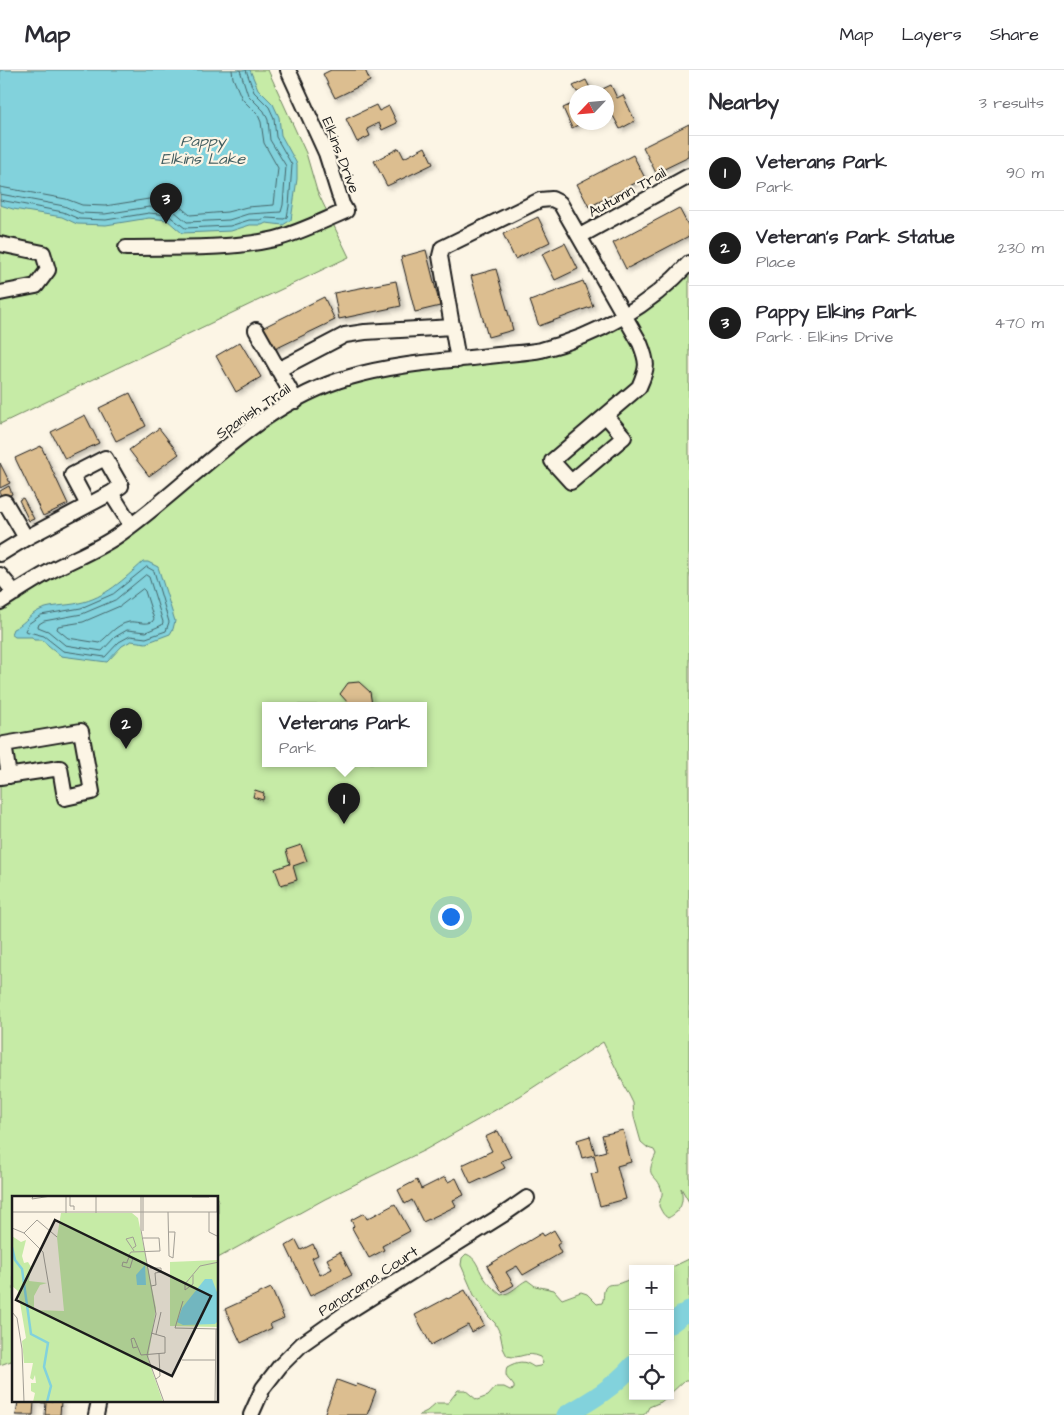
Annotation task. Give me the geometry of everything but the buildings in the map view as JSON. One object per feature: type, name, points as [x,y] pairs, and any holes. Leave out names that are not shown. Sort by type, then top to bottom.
[{"type":"street","name":"Elkins Drive","points":[[126,248],[212,246],[258,242],[303,230],[346,211],[326,153],[288,70]]},
{"type":"street","name":"Autumn Trail","points":[[580,236],[689,176]]},
{"type":"street","points":[[458,360],[440,256],[442,248],[547,198],[560,203],[646,358],[645,372],[638,387],[552,461],[571,482],[624,437],[610,412]]},
{"type":"street","points":[[0,244],[43,253],[48,270],[36,286],[0,292]]},
{"type":"street","name":"Spanish Trail","points":[[0,602],[47,573],[115,537],[231,443],[271,414],[296,400],[348,377],[387,367],[540,350],[596,331],[652,298],[689,263]]},
{"type":"street","points":[[278,370],[345,335],[365,332],[453,327]]},
{"type":"street","points":[[256,330],[296,400]]},
{"type":"street","points":[[0,554],[26,538],[111,493],[121,486],[105,458],[72,475],[88,505]]},
{"type":"street","points":[[111,493],[131,525]]},
{"type":"street","points":[[0,504],[5,502],[26,538]]},
{"type":"street","points":[[0,575],[15,593]]},
{"type":"street","points":[[81,731],[92,792],[65,798],[60,768],[4,776],[4,744],[81,731]]},
{"type":"street","name":"Panorama Court","points":[[251,1415],[263,1388],[280,1366],[302,1344],[527,1198]]},
{"type":"street","points":[[96,1415],[99,1402]]},
{"type":"green space","points":[[0,70],[268,70],[306,153],[317,191],[349,257],[0,424]]},
{"type":"green space","points":[[689,260],[689,1202],[681,1188],[682,1201],[679,1209],[668,1218],[662,1212],[659,1206],[662,1191],[651,1172],[656,1154],[654,1150],[641,1142],[634,1117],[633,1103],[603,1042],[520,1096],[425,1150],[325,1199],[219,1257],[219,1196],[12,1196],[12,1361],[0,1365],[0,607],[176,488],[271,414],[387,367],[541,350],[652,297]]},
{"type":"green space","points":[[466,1254],[469,1255],[485,1279],[501,1295],[509,1293],[527,1280],[535,1286],[554,1290],[562,1299],[581,1292],[587,1294],[597,1304],[602,1303],[607,1286],[629,1280],[629,1400],[663,1400],[649,1407],[643,1415],[419,1415],[436,1403],[448,1403],[458,1390],[465,1390],[477,1400],[488,1396],[496,1387],[514,1389],[514,1386],[506,1376],[507,1367],[521,1362],[534,1367],[540,1366],[543,1363],[540,1357],[530,1354],[516,1357],[507,1356],[495,1323],[474,1295],[461,1265],[462,1258]]},
{"type":"green space","points":[[689,1259],[689,1380],[685,1380],[674,1390],[674,1310],[674,1266]]},
{"type":"water","name":"Pappy Elkins Lake","points":[[0,70],[250,70],[258,89],[273,104],[279,117],[281,135],[297,164],[297,179],[291,220],[283,225],[266,223],[250,225],[231,231],[182,233],[167,220],[149,218],[106,225],[77,224],[62,217],[0,205]]},
{"type":"water","points":[[143,562],[148,562],[158,567],[175,621],[170,634],[146,643],[131,641],[122,646],[107,662],[61,656],[42,640],[34,640],[32,637],[15,637],[11,634],[13,629],[42,609],[79,603],[97,597],[121,581]]},
{"type":"waterway","points":[[674,1321],[689,1310]]},
{"type":"waterway","points":[[566,1415],[602,1393],[629,1369]]},
{"type":"place","name":"Pappy Elkins Park","points":[[166,224]]},
{"type":"place","name":"Veteran's Park Statue","points":[[126,749]]},
{"type":"place","name":"Veterans Park","points":[[344,824]]}]
